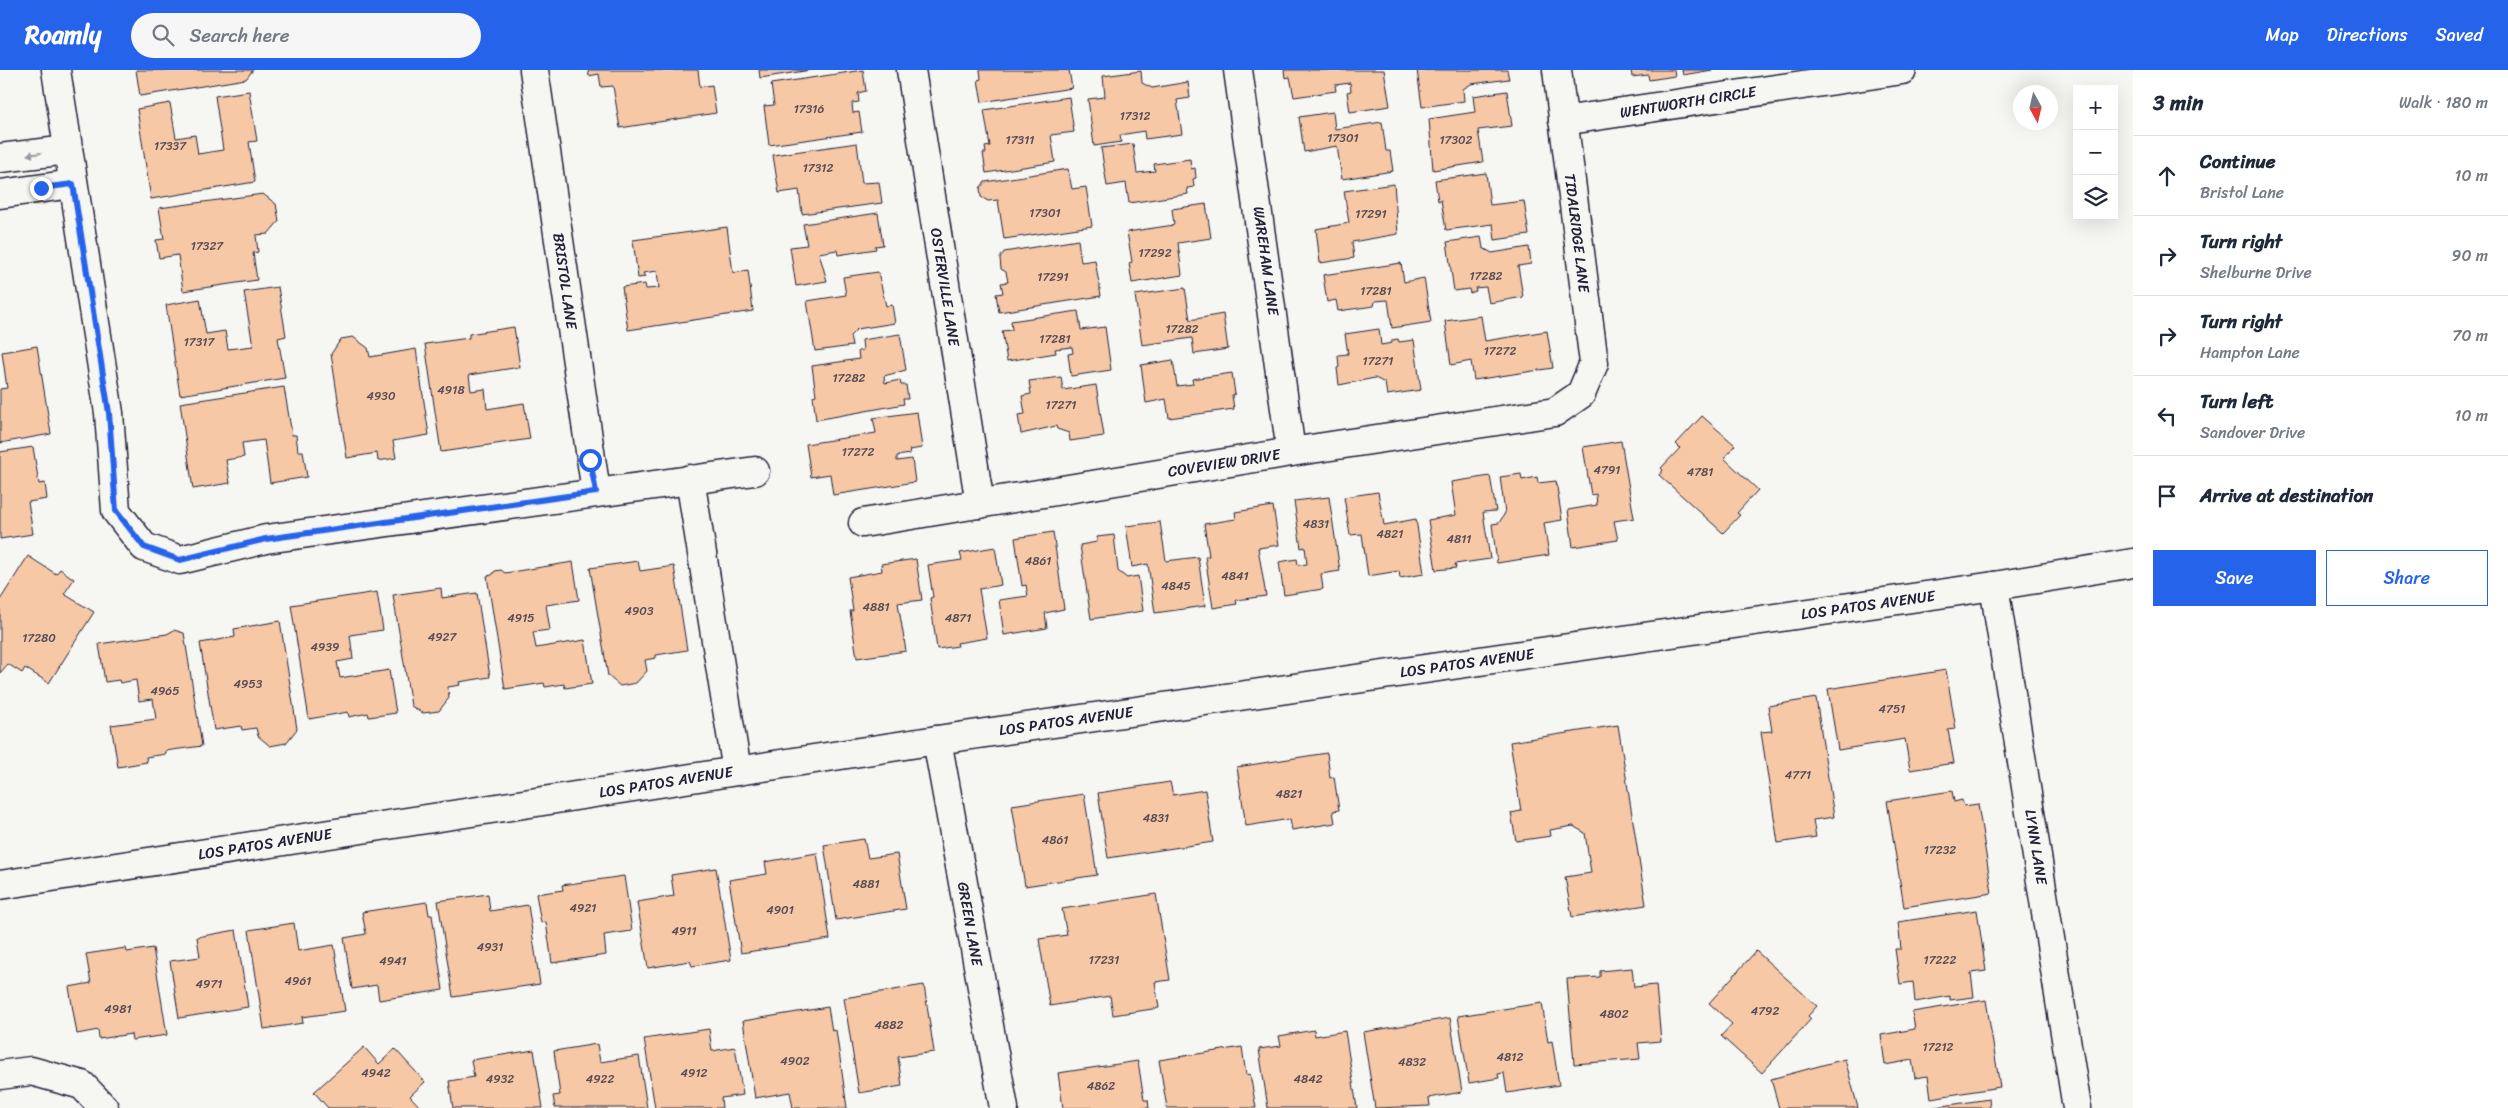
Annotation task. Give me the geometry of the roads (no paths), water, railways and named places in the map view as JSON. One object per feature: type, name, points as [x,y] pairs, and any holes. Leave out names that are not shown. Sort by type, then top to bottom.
[{"type":"street","points":[[56,70],[109,413],[116,511],[144,547],[180,560],[266,539],[755,471]]},
{"type":"street","name":"BRISTOL LANE","points":[[534,70],[596,492]]},
{"type":"street","name":"OSTERVILLE LANE","points":[[911,70],[980,504]]},
{"type":"street","name":"WAREHAM LANE","points":[[1238,70],[1291,452]]},
{"type":"street","name":"TIDALRIDGE LANE","points":[[1557,70],[1594,363],[1581,394]]},
{"type":"street","name":"WENTWORTH CIRCLE","points":[[1563,121],[1902,70]]},
{"type":"street","points":[[0,158],[68,150]]},
{"type":"street","points":[[0,194],[73,184]]},
{"type":"street","name":"COVEVIEW DRIVE","points":[[863,523],[1291,452],[1555,412],[1581,394]]},
{"type":"street","points":[[690,479],[737,771]]},
{"type":"street","name":"LOS PATOS AVENUE","points":[[0,885],[936,740],[1994,586],[2133,563]]},
{"type":"street","name":"LYNN LANE","points":[[1994,586],[2077,1108]]},
{"type":"street","name":"GREEN LANE","points":[[936,740],[1004,1108]]},
{"type":"street","points":[[0,1075],[32,1071],[82,1085],[104,1108]]}]
